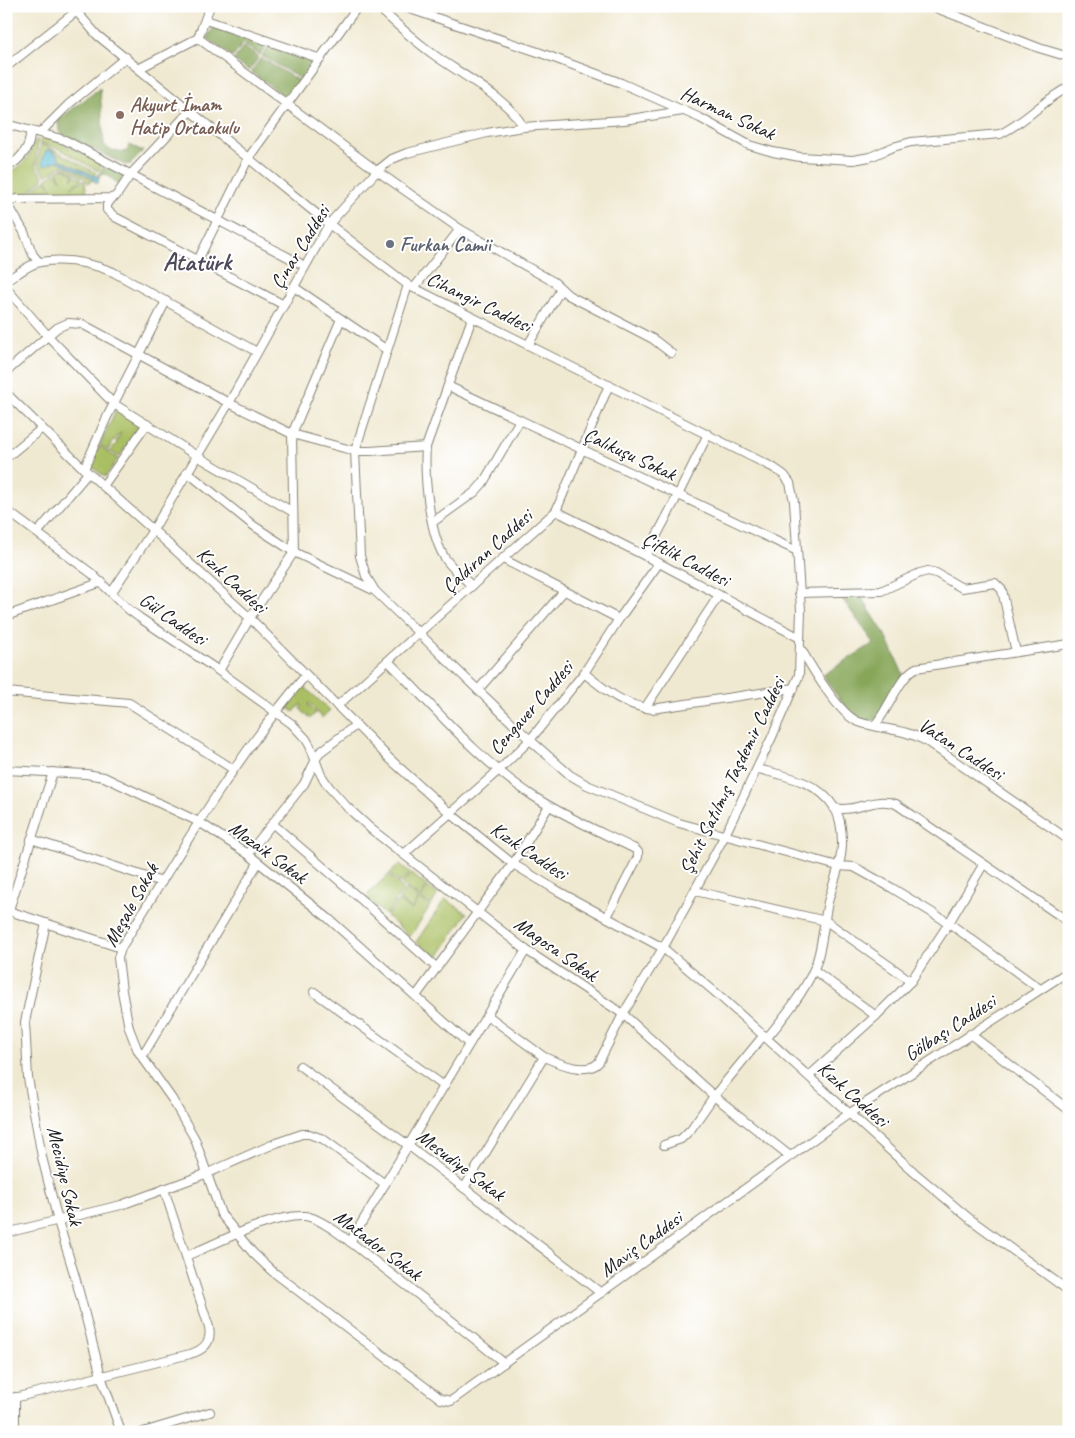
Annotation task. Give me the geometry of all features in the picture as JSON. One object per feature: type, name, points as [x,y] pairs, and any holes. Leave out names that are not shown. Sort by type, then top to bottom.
[{"type":"street","points":[[6,67],[83,6]]},
{"type":"street","points":[[140,68],[198,38],[210,6]]},
{"type":"street","points":[[198,260],[249,157],[358,6]]},
{"type":"street","points":[[378,6],[435,55],[512,111],[523,127]]},
{"type":"street","name":"Harman Sokak","points":[[401,6],[639,90],[683,110],[756,148],[800,156],[853,160],[870,157],[911,142],[1000,134],[1009,130],[1069,87]]},
{"type":"street","points":[[931,6],[1039,48],[1069,57]]},
{"type":"street","name":"Cihangir Caddesi","points":[[76,12],[90,28],[329,224],[411,287],[708,434],[784,475]]},
{"type":"street","points":[[206,20],[321,59]]},
{"type":"street","points":[[198,38],[377,171],[460,229],[554,282],[568,294],[653,340],[671,353]]},
{"type":"street","points":[[40,132],[69,104],[126,57]]},
{"type":"street","points":[[191,110],[131,174],[106,208],[108,213],[284,305]]},
{"type":"street","name":"Çınar Caddesi","points":[[112,592],[153,530],[229,403],[329,224],[377,171],[392,159],[407,153],[487,133],[523,127],[624,120],[683,110]]},
{"type":"street","points":[[6,124],[65,140],[305,266]]},
{"type":"street","points":[[6,168],[23,154],[29,142],[30,131]]},
{"type":"street","points":[[39,262],[30,250],[24,232],[7,203],[17,199],[112,198]]},
{"type":"street","points":[[460,229],[411,287],[387,350],[355,451],[360,556],[366,576],[375,591],[559,768],[587,785],[679,823],[724,837],[838,866],[854,867],[949,923],[1040,989]]},
{"type":"street","points":[[6,281],[39,262],[78,262],[96,265],[114,272],[257,352]]},
{"type":"street","points":[[294,286],[387,350]]},
{"type":"street","points":[[6,288],[48,336],[114,404],[197,456],[293,512]]},
{"type":"street","points":[[528,345],[561,288]]},
{"type":"street","points":[[38,532],[86,471],[114,404],[166,302]]},
{"type":"street","points":[[472,318],[426,447],[426,476],[438,541],[447,560],[472,586]]},
{"type":"street","points":[[219,671],[250,618],[294,552],[292,434],[342,319]]},
{"type":"street","points":[[6,372],[57,328],[68,323],[82,324],[229,403],[292,434],[355,451],[426,447]]},
{"type":"street","name":"Çaldıran Caddesi","points":[[337,706],[556,511],[610,385]]},
{"type":"street","name":"Çalıkuşu Sokak","points":[[448,386],[797,551]]},
{"type":"street","name":"Kızık Caddesi","points":[[6,393],[86,471],[250,618],[391,760],[450,813],[512,864],[663,948],[766,1036],[915,1173],[970,1219],[1069,1291]]},
{"type":"street","points":[[433,522],[475,492],[483,484],[520,420]]},
{"type":"street","points":[[103,486],[147,424]]},
{"type":"street","points":[[6,458],[41,429]]},
{"type":"street","points":[[646,556],[708,434]]},
{"type":"street","points":[[187,472],[254,526],[294,552],[375,591]]},
{"type":"street","name":"Şehit Satılmış Taşdemir Caddesi","points":[[544,1057],[578,1068],[595,1066],[724,837],[794,688],[800,666],[799,593],[793,492],[790,483],[784,475]]},
{"type":"street","name":"Gül Caddesi","points":[[6,510],[38,532],[102,582],[128,609],[140,618],[275,711],[306,739],[316,759]]},
{"type":"street","name":"Çiftlik Caddesi","points":[[556,511],[659,562],[800,638]]},
{"type":"street","points":[[503,559],[619,620]]},
{"type":"street","name":"Cengaver Caddesi","points":[[404,854],[530,740],[584,674],[659,562]]},
{"type":"street","points":[[799,593],[881,591],[928,571],[936,573],[962,588],[991,583],[998,584],[1016,652]]},
{"type":"street","points":[[6,616],[102,582]]},
{"type":"street","points":[[478,690],[564,591]]},
{"type":"street","points":[[645,708],[719,594]]},
{"type":"street","points":[[875,725],[911,670],[926,665],[1069,644]]},
{"type":"street","name":"Vatan Caddesi","points":[[800,648],[816,674],[845,712],[858,721],[910,733],[926,740],[1069,840]]},
{"type":"street","points":[[388,661],[454,729],[499,770],[549,806],[638,852],[638,857],[606,917]]},
{"type":"street","name":"Meşale Sokak","points":[[306,674],[275,711],[233,769],[121,948],[118,958],[129,1028],[134,1043],[142,1057],[187,1124],[199,1149],[221,1214],[253,1253],[272,1271],[434,1395],[450,1402]]},
{"type":"street","points":[[584,674],[620,701],[652,710],[794,688]]},
{"type":"street","points":[[6,692],[129,703],[233,769]]},
{"type":"street","points":[[248,854],[304,784],[323,749],[356,725]]},
{"type":"street","name":"Magosa Sokak","points":[[316,759],[321,775],[334,794],[364,823],[526,950],[623,1014],[714,1096],[790,1156]]},
{"type":"street","points":[[664,1146],[686,1135],[696,1124],[714,1096],[792,1005],[814,970],[842,842],[837,813],[828,800],[815,787],[758,768]]},
{"type":"street","name":"Mozaik Sokak","points":[[6,770],[104,777],[199,822],[248,854],[328,918],[470,1044]]},
{"type":"street","points":[[53,772],[8,910],[121,948]]},
{"type":"street","points":[[834,808],[848,810],[884,801],[896,804],[1069,922]]},
{"type":"street","points":[[416,996],[512,864],[549,806]]},
{"type":"street","points":[[272,824],[364,902],[437,968]]},
{"type":"street","points":[[31,839],[162,882]]},
{"type":"street","points":[[142,1057],[258,863]]},
{"type":"street","points":[[809,1076],[876,1016],[910,981],[949,923],[983,865]]},
{"type":"street","points":[[695,891],[826,921],[910,981]]},
{"type":"street","name":"Mecidiye Sokak","points":[[46,923],[26,1011],[25,1042],[28,1078],[42,1158],[58,1221],[76,1280],[101,1376],[121,1432]]},
{"type":"street","points":[[350,1242],[526,950]]},
{"type":"street","points":[[814,970],[876,1016]]},
{"type":"street","name":"Gölbaşı Caddesi","points":[[850,1113],[1069,971]]},
{"type":"street","points":[[314,992],[444,1086]]},
{"type":"street","points":[[464,1188],[544,1057],[487,1014]]},
{"type":"street","points":[[970,1034],[1069,1110]]},
{"type":"street","name":"Mesudiye Sokak","points":[[300,1066],[408,1145],[601,1293]]},
{"type":"street","name":"Maviş Caddesi","points":[[450,1402],[850,1113]]},
{"type":"street","points":[[6,1233],[121,1204],[208,1173],[294,1136],[309,1134],[323,1138],[385,1184]]},
{"type":"street","points":[[6,1400],[195,1353],[205,1347],[210,1338],[210,1327],[164,1189]]},
{"type":"street","name":"Matador Sokak","points":[[186,1256],[276,1221],[304,1216],[320,1221],[350,1242],[504,1363]]},
{"type":"street","points":[[15,1398],[15,1432]]},
{"type":"street","points":[[143,1432],[210,1412]]},
{"type":"green space","points":[[214,27],[247,38],[233,57],[207,38]]},
{"type":"green space","points":[[250,38],[268,44],[260,55],[244,45]]},
{"type":"green space","points":[[270,45],[314,61],[301,79],[262,56]]},
{"type":"green space","points":[[243,47],[259,57],[249,71],[234,60]]},
{"type":"green space","points":[[261,58],[299,81],[287,98],[251,72]]},
{"type":"green space","points":[[100,88],[104,145],[110,150],[126,152],[130,145],[143,151],[131,164],[125,165],[59,132],[58,120]]},
{"type":"green space","points":[[37,139],[35,165],[44,178],[24,196],[7,196],[6,175],[26,160]]},
{"type":"green space","points":[[40,139],[53,139],[103,164],[98,171],[60,149],[41,143]]},
{"type":"green space","points":[[41,144],[96,173],[95,176],[60,159],[55,152],[49,149],[45,152],[42,163],[44,166],[56,161],[94,180],[88,183],[84,178],[62,166],[46,176],[37,164]]},
{"type":"green space","points":[[106,164],[126,175],[121,186],[106,174],[100,177],[97,176]]},
{"type":"green space","points":[[63,168],[74,174],[72,179],[75,175],[82,179],[71,187],[85,181],[87,196],[26,196],[45,180],[51,187],[46,179],[55,172],[61,180],[57,171]]},
{"type":"green space","points":[[116,410],[141,425],[119,457],[110,451],[117,443],[120,433],[113,440],[108,450],[100,445]]},
{"type":"green space","points":[[99,446],[118,459],[105,477],[90,465]]},
{"type":"green space","points":[[860,595],[886,636],[903,674],[883,712],[875,720],[868,721],[860,719],[845,706],[823,675],[874,643],[840,596]]},
{"type":"green space","points":[[302,685],[330,710],[322,718],[309,703],[308,705],[316,713],[310,718],[300,709],[301,704],[294,712],[285,705]]},
{"type":"green space","points":[[400,864],[411,873],[400,883],[389,874]]},
{"type":"green space","points":[[412,874],[427,886],[420,897],[401,884]]},
{"type":"green space","points":[[388,875],[404,889],[386,915],[368,900],[368,894]]},
{"type":"green space","points":[[428,887],[438,894],[431,905],[421,898]]},
{"type":"green space","points":[[406,889],[419,898],[412,909],[399,900]]},
{"type":"green space","points":[[420,899],[430,906],[410,937],[387,916],[398,901],[412,910]]},
{"type":"green space","points":[[445,899],[467,913],[438,957],[416,942]]},
{"type":"water","points":[[49,150],[55,153],[60,160],[99,178],[98,183],[93,178],[59,161],[44,166],[42,163],[45,152]]},
{"type":"place","name":"Akyurt İmam Hatip Ortaokulu","points":[[120,115]]},
{"type":"place","name":"Furkan Camii","points":[[390,244]]},
{"type":"district","name":"Atatürk","points":[[197,262]]}]
